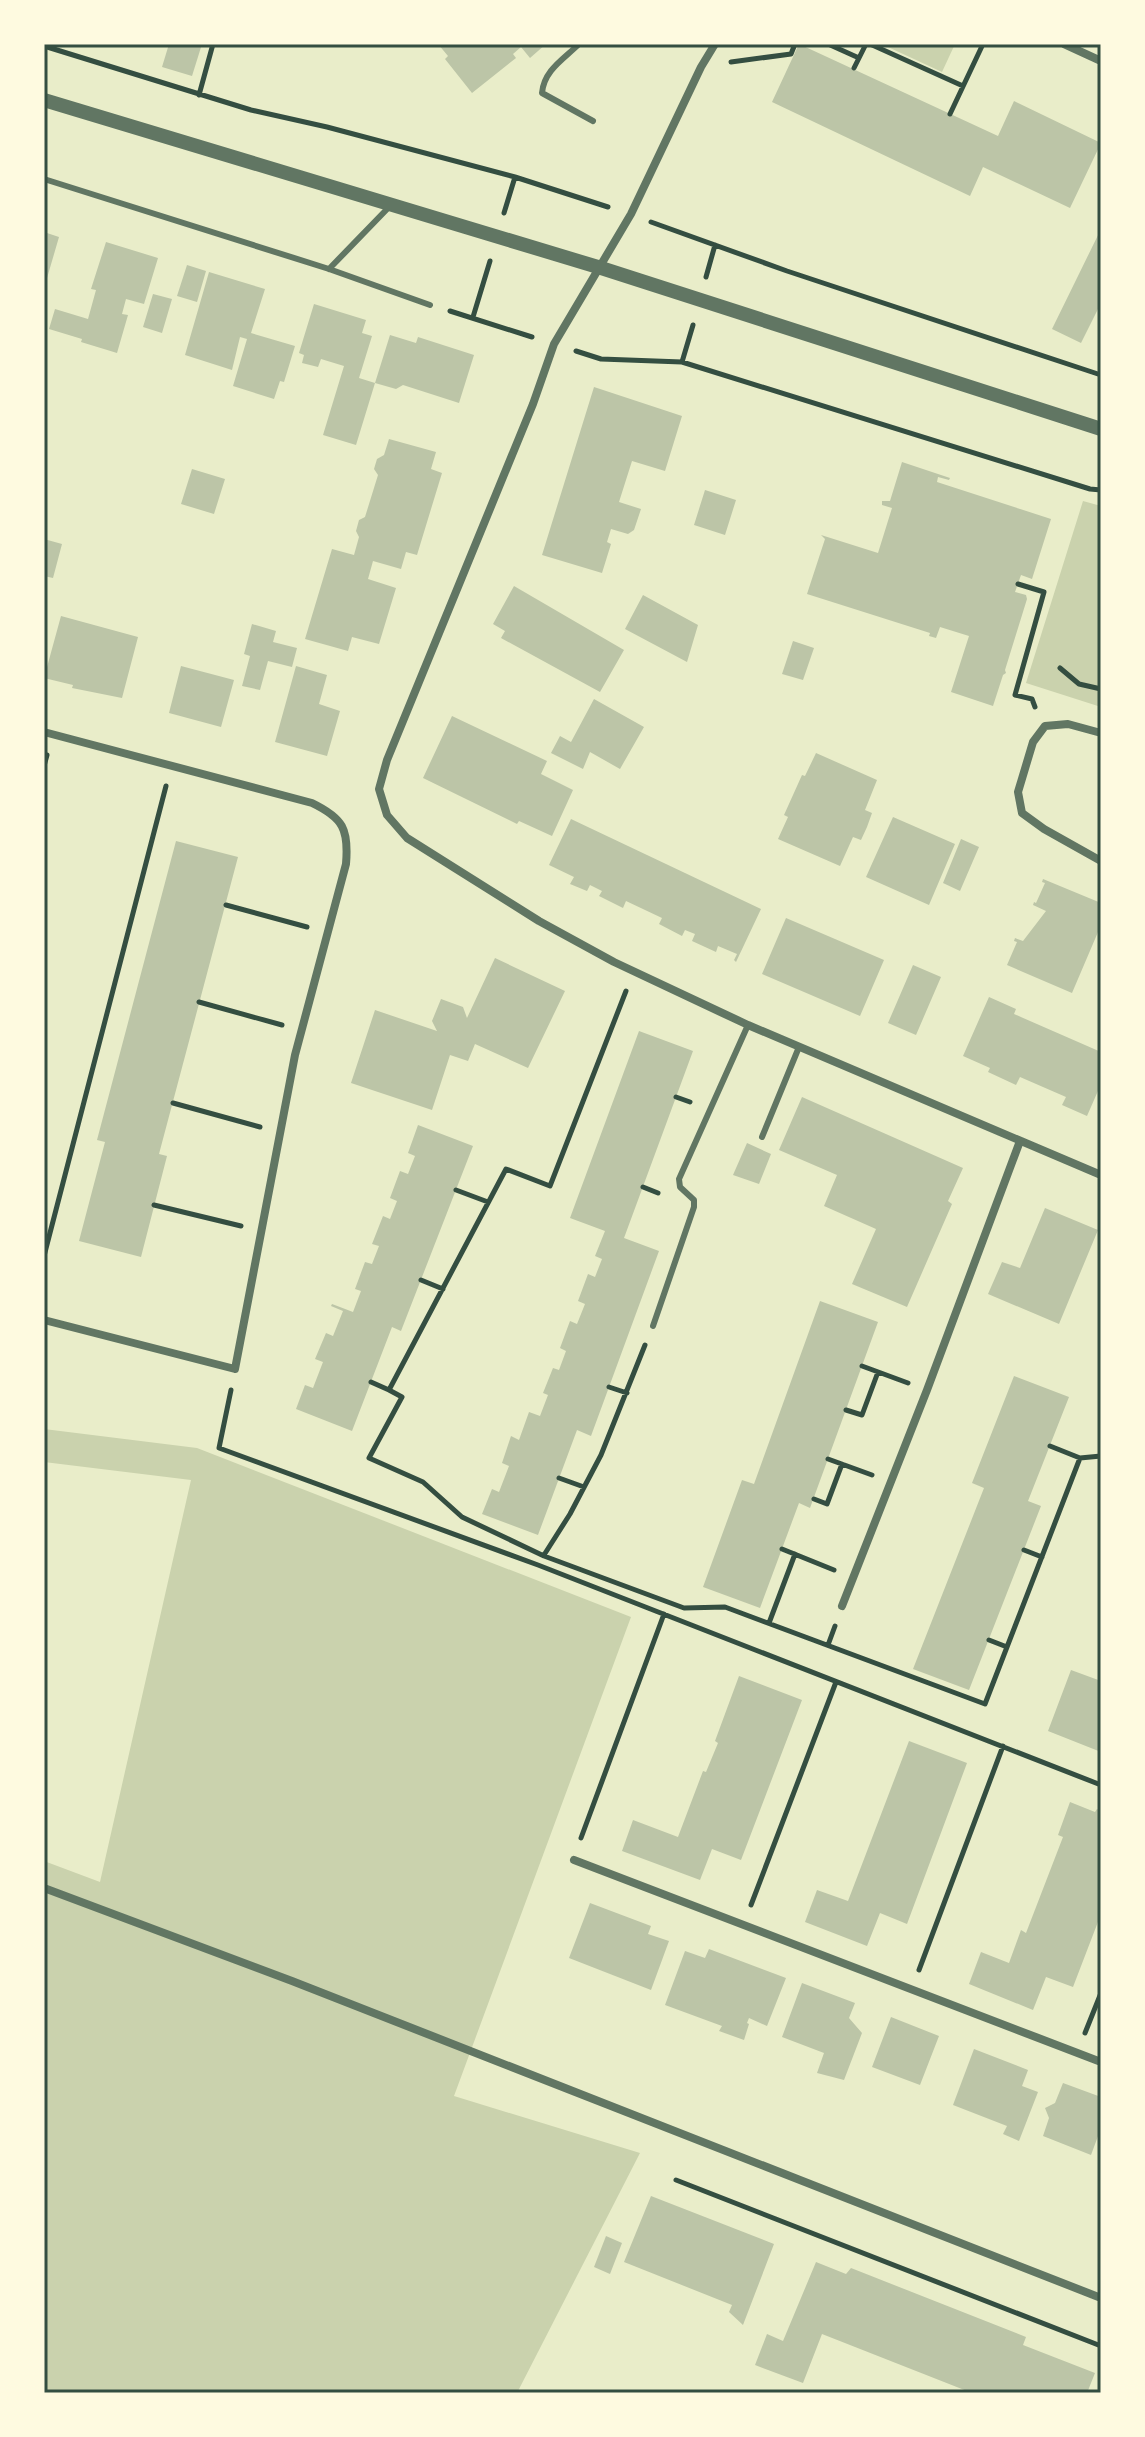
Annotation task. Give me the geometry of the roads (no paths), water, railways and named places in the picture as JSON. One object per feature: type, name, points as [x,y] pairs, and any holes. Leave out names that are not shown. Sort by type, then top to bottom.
[{"type":"street","points":[[715,44],[631,214],[554,344],[533,404],[387,760],[379,789],[387,815],[407,838],[539,921],[634,971],[748,1025],[1101,1175]]},
{"type":"street","points":[[1064,44],[1101,61]]},
{"type":"street","points":[[44,100],[598,267],[1101,429]]},
{"type":"street","points":[[1101,733],[1068,724],[1045,726],[1033,742],[1018,792],[1022,813],[1101,861]]},
{"type":"street","points":[[44,732],[312,803],[330,812],[344,826],[347,846],[346,864],[302,1031],[280,1133],[235,1369],[44,1320]]},
{"type":"street","points":[[842,1606],[1020,1141]]},
{"type":"street","points":[[574,1860],[1101,2062]]},
{"type":"street","points":[[44,1888],[292,1981],[1101,2298]]},
{"type":"lane","points":[[579,44],[555,65],[543,81],[542,93],[593,121]]},
{"type":"lane","points":[[44,179],[329,269],[430,305]]},
{"type":"lane","points":[[329,269],[390,206]]},
{"type":"lane","points":[[653,1326],[694,1207],[694,1200],[680,1187],[679,1179],[748,1025]]},
{"type":"lane","points":[[762,1137],[799,1047]]}]
